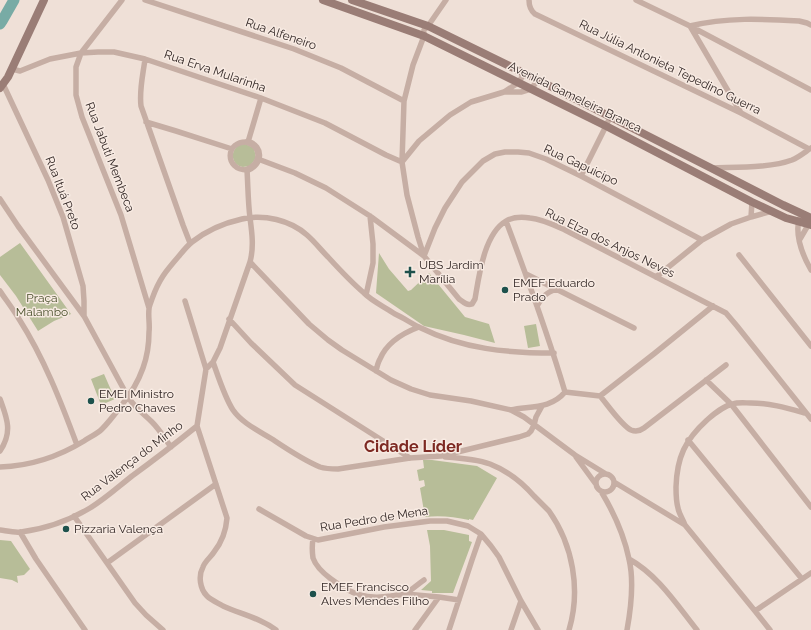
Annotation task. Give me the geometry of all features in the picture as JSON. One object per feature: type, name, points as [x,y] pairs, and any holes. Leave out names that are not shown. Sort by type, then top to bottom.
[{"type":"main road","points":[[2,86],[12,69],[44,0]]},
{"type":"main road","name":"Avenida Gameleira Branca","points":[[323,0],[424,36],[606,126],[752,202],[798,222],[810,222]]},
{"type":"main road","name":"Avenida Gameleira Branca","points":[[352,0],[428,26],[800,213],[810,222]]},
{"type":"main road","points":[[694,171],[700,162]]},
{"type":"street","name":"Rua Jabuti Membeca","points":[[122,0],[81,53],[76,67],[76,94],[80,110],[120,215],[149,308]]},
{"type":"street","name":"Rua Alfeneiro","points":[[146,0],[294,49],[341,68],[404,101]]},
{"type":"street","points":[[424,256],[407,195],[402,162],[404,101],[413,65],[424,36],[428,35],[430,30],[428,26],[446,0]]},
{"type":"street","name":"Rua Júlia Antonieta Tepedino Guerra","points":[[529,0],[530,7],[535,14],[741,113],[810,148]]},
{"type":"street","points":[[636,0],[690,26],[811,90]]},
{"type":"street","points":[[690,26],[704,22],[732,19],[785,21],[810,24]]},
{"type":"street","points":[[690,26],[741,113]]},
{"type":"street","name":"Rua Erva Mularinha","points":[[12,69],[20,71],[50,59],[81,53],[114,52],[145,59],[261,98],[325,123],[402,162]]},
{"type":"street","points":[[145,59],[141,84],[141,106],[190,243]]},
{"type":"street","points":[[402,162],[419,141],[450,115],[471,102],[504,92],[518,83],[524,74]]},
{"type":"street","points":[[504,92],[522,92],[531,89],[538,80]]},
{"type":"street","name":"Rua Ituá Preto","points":[[2,86],[48,180],[63,217],[83,286],[84,316]]},
{"type":"street","points":[[248,142],[261,98]]},
{"type":"street","points":[[581,176],[610,117]]},
{"type":"street","points":[[146,122],[232,149]]},
{"type":"street","points":[[238,142],[248,142],[252,143],[258,150],[258,159],[254,166],[247,170],[238,169],[230,158],[232,149],[238,142]]},
{"type":"street","points":[[711,168],[781,163],[793,160],[810,148]]},
{"type":"street","name":"Rua Gapuicipo","points":[[424,256],[445,208],[462,182],[483,161],[495,154],[505,152],[529,153],[546,160],[581,176],[702,240]]},
{"type":"street","points":[[258,159],[326,188],[370,216],[424,256],[459,299],[466,304],[472,304],[475,299],[486,248],[496,229],[506,221],[554,353],[565,392]]},
{"type":"street","points":[[185,301],[206,368],[213,362],[220,348],[252,253],[247,170]]},
{"type":"street","points":[[0,199],[84,316],[134,406],[151,421],[171,447]]},
{"type":"street","points":[[751,217],[752,202]]},
{"type":"street","points":[[656,277],[702,240],[731,224],[772,211]]},
{"type":"street","points":[[800,213],[798,222],[800,239],[803,252],[811,270]]},
{"type":"street","points":[[366,295],[373,263],[373,244],[370,216]]},
{"type":"street","name":"Rua Elza dos Anjos Neves","points":[[506,221],[512,218],[522,217],[544,221],[565,230],[726,313],[738,326],[811,419]]},
{"type":"street","points":[[0,467],[32,463],[48,459],[77,445],[101,429],[128,397],[143,368],[149,332],[149,308],[162,276],[190,243],[212,229],[233,221],[250,218],[265,218],[280,220],[292,225],[307,235],[366,295],[419,328],[448,340],[475,347],[517,352],[554,353]]},
{"type":"street","points":[[800,239],[810,222]]},
{"type":"street","points":[[740,255],[811,346]]},
{"type":"street","points":[[250,262],[309,324],[342,350],[391,380],[411,389],[430,395],[471,401],[511,410],[542,406],[556,401],[565,392]]},
{"type":"street","points":[[526,274],[634,328]]},
{"type":"street","points":[[537,306],[547,293],[556,289]]},
{"type":"street","points":[[0,291],[20,319],[44,365],[77,445]]},
{"type":"street","points":[[600,396],[712,306]]},
{"type":"street","points":[[230,319],[251,343],[295,386],[410,458]]},
{"type":"street","points":[[376,371],[384,351],[393,341],[402,334],[419,328]]},
{"type":"street","points":[[213,362],[227,399],[237,415],[251,426],[310,463],[328,470],[410,458],[441,456],[470,459],[490,464],[519,480],[548,511],[563,536],[569,552],[575,591],[572,620],[569,630]]},
{"type":"street","points":[[565,392],[600,396],[626,427],[640,431],[726,364]]},
{"type":"street","name":"Rua Valença do Minho","points":[[0,530],[20,532],[49,526],[74,516],[100,501],[171,447],[197,426],[206,368]]},
{"type":"street","points":[[706,380],[731,404],[811,507]]},
{"type":"street","points":[[0,398],[7,417],[8,425],[8,433],[4,445],[0,451]]},
{"type":"street","points":[[770,630],[685,525],[678,508],[676,493],[678,468],[680,458],[688,440],[696,430],[712,416],[731,404],[764,403],[805,413]]},
{"type":"street","points":[[441,456],[528,434],[534,425],[536,417],[542,406]]},
{"type":"street","points":[[511,410],[575,455],[612,477],[614,487],[610,491],[602,493]]},
{"type":"street","points":[[0,413],[7,417]]},
{"type":"street","points":[[197,426],[227,518],[226,528],[219,546],[203,567],[200,574],[200,581],[203,590],[207,596],[217,603],[262,621],[276,630]]},
{"type":"street","points":[[688,440],[802,579]]},
{"type":"street","points":[[575,455],[602,493],[614,513],[629,559],[632,595],[627,630]]},
{"type":"street","points":[[595,483],[598,477],[606,474]]},
{"type":"street","points":[[614,482],[685,525]]},
{"type":"street","points":[[107,563],[216,484]]},
{"type":"street","name":"Rua Pedro de Mena","points":[[259,509],[306,536],[318,540],[384,527],[430,521],[447,521],[468,526],[481,534],[491,546],[538,630]]},
{"type":"street","points":[[74,516],[135,603],[163,630]]},
{"type":"street","points":[[20,532],[36,559],[85,630]]},
{"type":"street","points":[[449,630],[481,534]]},
{"type":"street","points":[[313,539],[313,558],[317,566],[323,573],[351,592],[380,598],[405,594],[459,600]]},
{"type":"street","points":[[629,559],[648,572],[666,590],[697,630]]},
{"type":"street","points":[[756,611],[811,573]]},
{"type":"street","points":[[405,594],[424,580]]},
{"type":"street","points":[[415,630],[439,598]]},
{"type":"street","points":[[511,630],[521,600]]},
{"type":"green space","points":[[243,143],[254,148],[256,158],[250,166],[243,167],[237,165],[233,158],[237,146]]},
{"type":"green space","name":"Praça Malambo","points":[[20,243],[71,314],[54,321],[38,331],[16,296],[0,275],[0,257]]},
{"type":"green space","points":[[379,253],[389,269],[408,291],[429,273],[465,317],[489,324],[495,343],[424,326],[376,293]]},
{"type":"green space","points":[[536,324],[540,346],[528,348],[524,326]]},
{"type":"green space","points":[[104,374],[115,399],[101,405],[91,379]]},
{"type":"green space","points":[[423,460],[477,466],[497,478],[473,520],[442,516],[425,517],[420,488],[425,486],[424,480],[419,481],[417,470],[424,468]]},
{"type":"green space","points":[[427,530],[444,530],[469,535],[469,541],[472,542],[453,593],[432,593],[432,591],[421,590],[431,581],[430,546]]},
{"type":"green space","points":[[0,540],[11,541],[30,569],[24,575],[17,576],[18,583],[12,580],[0,578]]},
{"type":"waterway","points":[[0,24],[14,0]]},
{"type":"place","name":"UBS Jardim Marília","points":[[410,272]]},
{"type":"place","name":"EMEF Eduardo Prado","points":[[505,290]]},
{"type":"place","name":"EMEI Ministro Pedro Chaves","points":[[91,401]]},
{"type":"place","name":"Pizzaria Valença","points":[[66,529]]},
{"type":"place","name":"EMEF Francisco Alves Mendes Filho","points":[[313,594]]},
{"type":"district","name":"Cidade Líder","points":[[413,446]]}]
